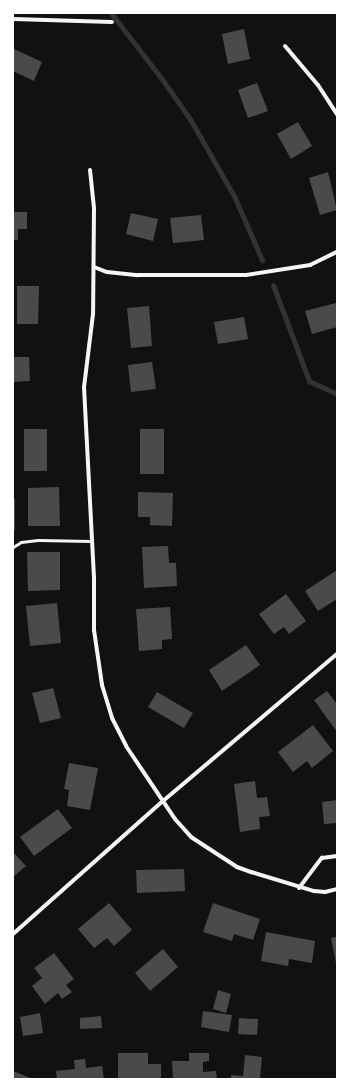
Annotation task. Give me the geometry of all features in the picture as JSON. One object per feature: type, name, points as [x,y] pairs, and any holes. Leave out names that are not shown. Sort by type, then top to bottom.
[{"type":"street","points":[[13,19],[112,22]]},
{"type":"street","points":[[285,46],[318,85],[337,114]]},
{"type":"street","points":[[90,170],[94,208],[93,314],[84,387],[94,630],[102,685],[112,718],[126,746],[175,819],[191,837],[237,867],[299,888],[325,892],[337,889]]},
{"type":"street","points":[[94,267],[107,272],[138,275],[246,275],[310,265],[337,252]]},
{"type":"street","points":[[13,934],[163,801],[337,654]]},
{"type":"street","points":[[299,888],[322,858],[337,856]]},
{"type":"lane","points":[[13,547],[21,542],[38,540],[91,541]]},
{"type":"building","points":[[244,29],[250,59],[228,64],[222,34]]},
{"type":"building","points":[[14,49],[42,62],[34,81],[13,71]]},
{"type":"building","points":[[257,83],[268,111],[248,118],[238,90]]},
{"type":"building","points":[[298,122],[312,146],[291,159],[277,134]]},
{"type":"building","points":[[328,172],[337,210],[320,215],[309,178]]},
{"type":"building","points":[[13,212],[27,212],[27,229],[18,229],[18,240],[13,240]]},
{"type":"building","points":[[131,213],[158,219],[153,241],[126,234]]},
{"type":"building","points":[[201,215],[204,240],[173,243],[170,218]]},
{"type":"building","points":[[17,286],[39,286],[38,324],[17,324]]},
{"type":"building","points":[[336,303],[337,327],[312,334],[305,311]]},
{"type":"building","points":[[149,306],[152,346],[131,348],[127,308]]},
{"type":"building","points":[[244,317],[248,339],[218,344],[214,322]]},
{"type":"building","points":[[13,357],[29,357],[30,381],[13,382]]},
{"type":"building","points":[[152,362],[156,389],[131,392],[128,365]]},
{"type":"building","points":[[24,429],[47,429],[47,471],[24,471]]},
{"type":"building","points":[[140,429],[164,429],[164,474],[140,474]]},
{"type":"building","points":[[59,487],[60,526],[28,526],[28,488]]},
{"type":"building","points":[[138,492],[173,493],[172,526],[150,525],[150,517],[138,517]]},
{"type":"building","points":[[13,499],[15,499],[15,530],[13,530]]},
{"type":"building","points":[[168,546],[169,563],[176,563],[177,586],[144,588],[142,547]]},
{"type":"building","points":[[27,552],[60,552],[60,590],[28,591]]},
{"type":"building","points":[[337,570],[337,599],[318,611],[305,591]]},
{"type":"building","points":[[286,594],[306,621],[289,634],[284,627],[274,634],[259,614]]},
{"type":"building","points":[[57,603],[61,643],[30,646],[26,606]]},
{"type":"building","points":[[170,607],[172,639],[162,640],[162,649],[139,651],[136,609]]},
{"type":"building","points":[[246,645],[260,665],[222,691],[209,670]]},
{"type":"building","points":[[53,688],[61,718],[40,723],[32,693]]},
{"type":"building","points":[[327,691],[337,704],[337,732],[314,700]]},
{"type":"building","points":[[157,692],[193,713],[184,728],[148,707]]},
{"type":"building","points":[[313,725],[333,751],[312,768],[307,761],[293,772],[278,752]]},
{"type":"building","points":[[69,763],[98,768],[90,810],[67,806],[69,790],[64,789]]},
{"type":"building","points":[[255,781],[257,798],[267,797],[270,816],[259,817],[260,829],[240,832],[234,784]]},
{"type":"building","points":[[337,800],[337,823],[324,824],[322,802]]},
{"type":"building","points":[[58,809],[72,828],[34,856],[20,837]]},
{"type":"building","points":[[13,852],[26,866],[13,877]]},
{"type":"building","points":[[184,869],[185,891],[137,893],[136,870]]},
{"type":"building","points":[[109,903],[132,930],[114,946],[107,938],[94,948],[78,929]]},
{"type":"building","points":[[213,903],[260,919],[253,940],[234,934],[232,941],[203,932]]},
{"type":"building","points":[[266,932],[315,941],[312,963],[289,959],[288,966],[261,961]]},
{"type":"building","points":[[337,937],[337,963],[336,963],[331,938]]},
{"type":"building","points":[[163,949],[178,967],[150,991],[135,973]]},
{"type":"building","points":[[54,953],[74,979],[66,985],[72,992],[62,999],[58,993],[45,1004],[32,986],[42,978],[34,968]]},
{"type":"building","points":[[218,990],[231,994],[226,1013],[213,1009]]},
{"type":"building","points":[[203,1011],[232,1015],[229,1032],[201,1027]]},
{"type":"building","points":[[40,1013],[43,1033],[23,1036],[20,1017]]},
{"type":"building","points":[[101,1016],[102,1028],[80,1029],[80,1018]]},
{"type":"building","points":[[239,1018],[258,1019],[257,1035],[238,1034]]},
{"type":"building","points":[[118,1053],[148,1053],[148,1064],[161,1064],[161,1079],[118,1079]]},
{"type":"building","points":[[189,1053],[209,1053],[209,1061],[203,1062],[203,1072],[216,1071],[217,1079],[173,1079],[172,1061],[189,1061]]},
{"type":"building","points":[[245,1055],[262,1057],[260,1079],[231,1079],[231,1075],[243,1076]]},
{"type":"building","points":[[85,1059],[86,1068],[102,1066],[104,1079],[57,1079],[56,1071],[75,1069],[74,1060]]},
{"type":"building","points":[[13,1071],[33,1079],[13,1079]]},
{"type":"waterway","points":[[111,13],[162,79],[190,119],[235,198],[262,260]]},
{"type":"waterway","points":[[273,285],[309,381],[337,394]]}]
